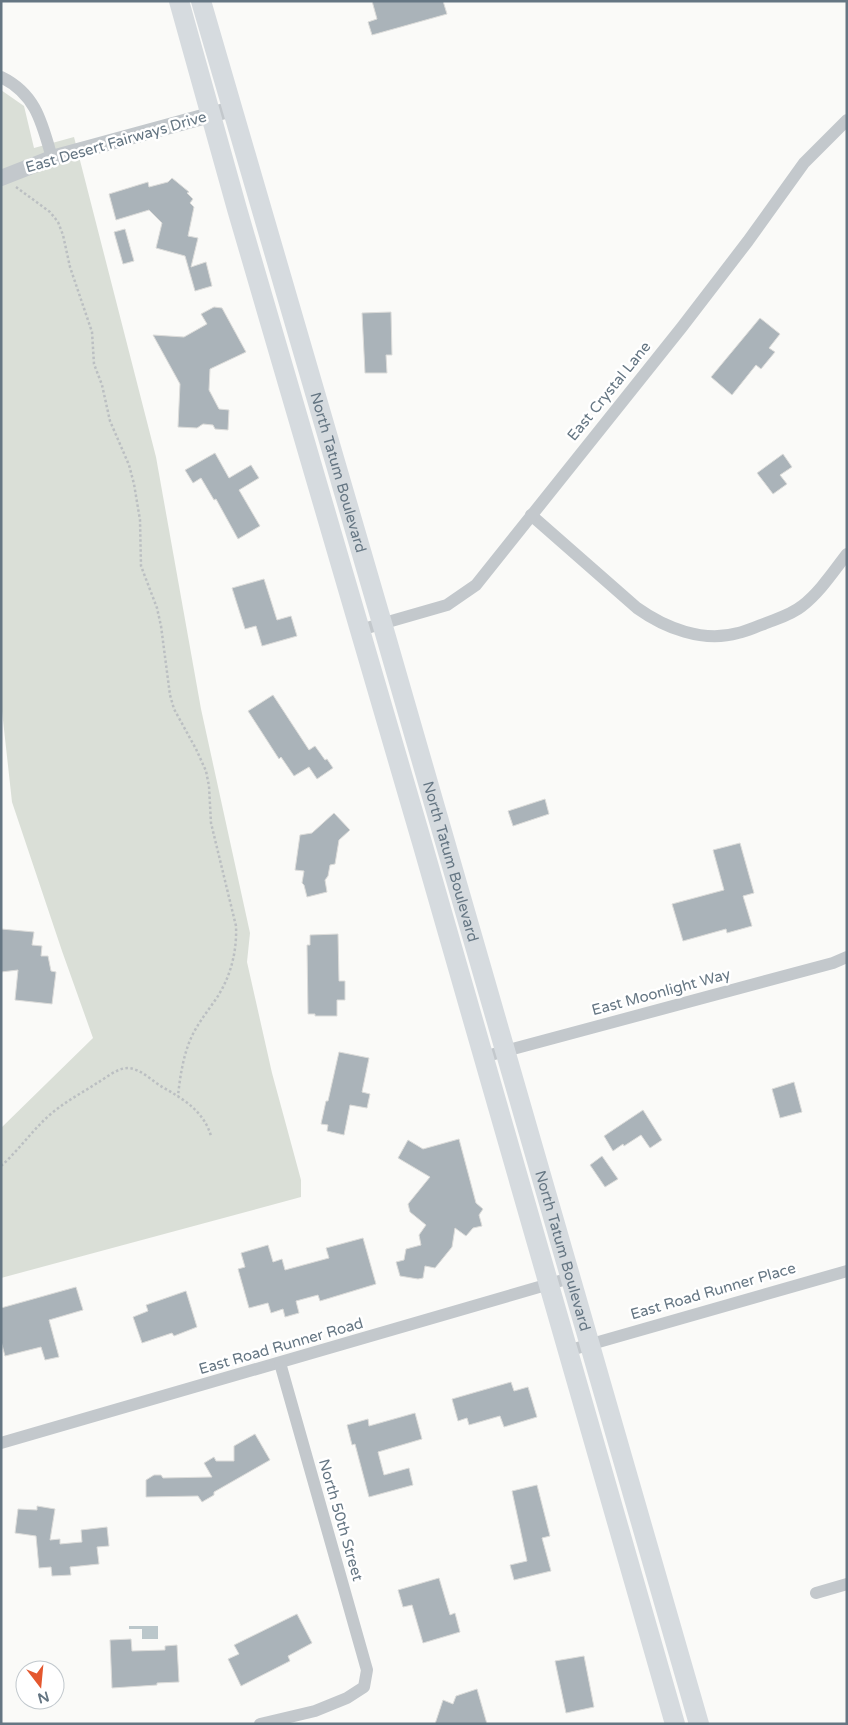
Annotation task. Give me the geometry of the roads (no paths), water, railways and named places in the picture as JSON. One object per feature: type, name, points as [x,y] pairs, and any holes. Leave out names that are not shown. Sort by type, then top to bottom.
[{"type":"main road","name":"North Tatum Boulevard","points":[[179,1],[675,1724]]},
{"type":"main road","name":"North Tatum Boulevard","points":[[201,1],[699,1724]]},
{"type":"street","points":[[1,76],[14,83],[26,94],[45,133],[52,158]]},
{"type":"street","name":"East Desert Fairways Drive","points":[[3,177],[52,158],[232,109]]},
{"type":"street","name":"East Crystal Lane","points":[[360,630],[446,605],[462,596],[476,584],[688,319],[804,164],[847,120]]},
{"type":"street","points":[[531,515],[637,608],[661,623],[702,636],[737,634],[782,617],[800,607],[817,592],[847,554]]},
{"type":"street","name":"East Moonlight Way","points":[[483,1057],[847,957]]},
{"type":"street","name":"East Road Runner Place","points":[[567,1351],[847,1271]]},
{"type":"street","name":"East Road Runner Road","points":[[1,1443],[570,1278]]},
{"type":"street","name":"North 50th Street","points":[[260,1724],[315,1711],[347,1698],[364,1687],[367,1670],[280,1363]]},
{"type":"street","points":[[816,1592],[847,1584]]}]
